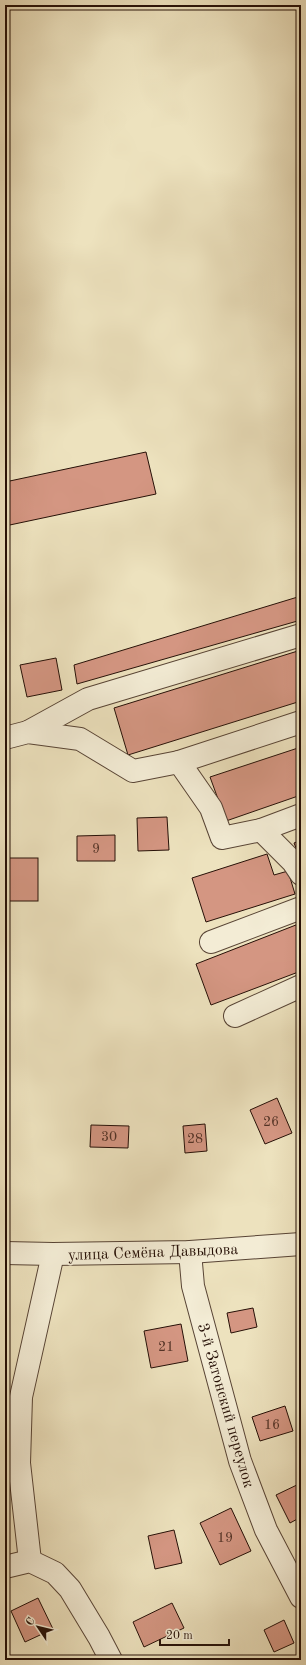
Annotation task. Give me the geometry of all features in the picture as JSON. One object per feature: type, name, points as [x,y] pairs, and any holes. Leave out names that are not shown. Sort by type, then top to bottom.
[{"type":"street","points":[[5,738],[28,732],[88,699],[301,635]]},
{"type":"street","points":[[28,732],[80,739],[133,771],[179,762],[301,722]]},
{"type":"street","points":[[179,762],[211,808],[222,838],[261,830],[301,815]]},
{"type":"street","points":[[261,830],[293,862],[301,874]]},
{"type":"street","points":[[211,942],[301,908]]},
{"type":"street","points":[[235,1016],[301,986]]},
{"type":"street","name":"улица Семёна Давыдова","points":[[5,1253],[54,1254],[190,1252],[301,1244]]},
{"type":"street","name":"3-й Затонский переулок","points":[[190,1252],[193,1286],[240,1461],[266,1530],[301,1597]]},
{"type":"street","points":[[30,1561],[19,1463],[21,1397],[54,1254]]},
{"type":"street","points":[[5,1567],[30,1561],[55,1574],[70,1589],[111,1660]]},
{"type":"building","points":[[146,452],[156,494],[5,526],[5,482]]},
{"type":"building","points":[[301,596],[301,620],[77,684],[74,665]]},
{"type":"building","points":[[301,650],[301,701],[128,755],[114,708]]},
{"type":"building","points":[[56,658],[62,690],[27,697],[20,665]]},
{"type":"building","points":[[301,747],[301,795],[226,821],[210,777]]},
{"type":"building","points":[[167,817],[169,850],[138,851],[137,818]]},
{"type":"building","points":[[115,835],[115,861],[77,861],[77,836]]},
{"type":"building","points":[[301,840],[301,860],[294,843]]},
{"type":"building","points":[[267,854],[274,875],[288,871],[295,894],[206,922],[192,878]]},
{"type":"building","points":[[5,858],[38,858],[38,901],[5,901]]},
{"type":"building","points":[[301,923],[301,971],[211,1005],[196,964]]},
{"type":"building","points":[[277,1098],[292,1133],[265,1144],[250,1110]]},
{"type":"building","points":[[205,1124],[207,1151],[185,1153],[183,1126]]},
{"type":"building","points":[[91,1125],[129,1126],[128,1148],[90,1147]]},
{"type":"building","points":[[253,1308],[257,1327],[231,1333],[227,1313]]},
{"type":"building","points":[[181,1324],[188,1361],[151,1368],[144,1331]]},
{"type":"building","points":[[285,1406],[293,1431],[260,1441],[252,1417]]},
{"type":"building","points":[[301,1483],[301,1517],[290,1523],[276,1495]]},
{"type":"building","points":[[231,1508],[251,1551],[220,1565],[200,1523]]},
{"type":"building","points":[[174,1530],[182,1563],[155,1569],[148,1536]]},
{"type":"building","points":[[38,1598],[53,1629],[25,1642],[11,1611]]},
{"type":"building","points":[[172,1603],[184,1628],[144,1647],[133,1622]]},
{"type":"building","points":[[284,1620],[294,1643],[274,1652],[264,1630]]}]
